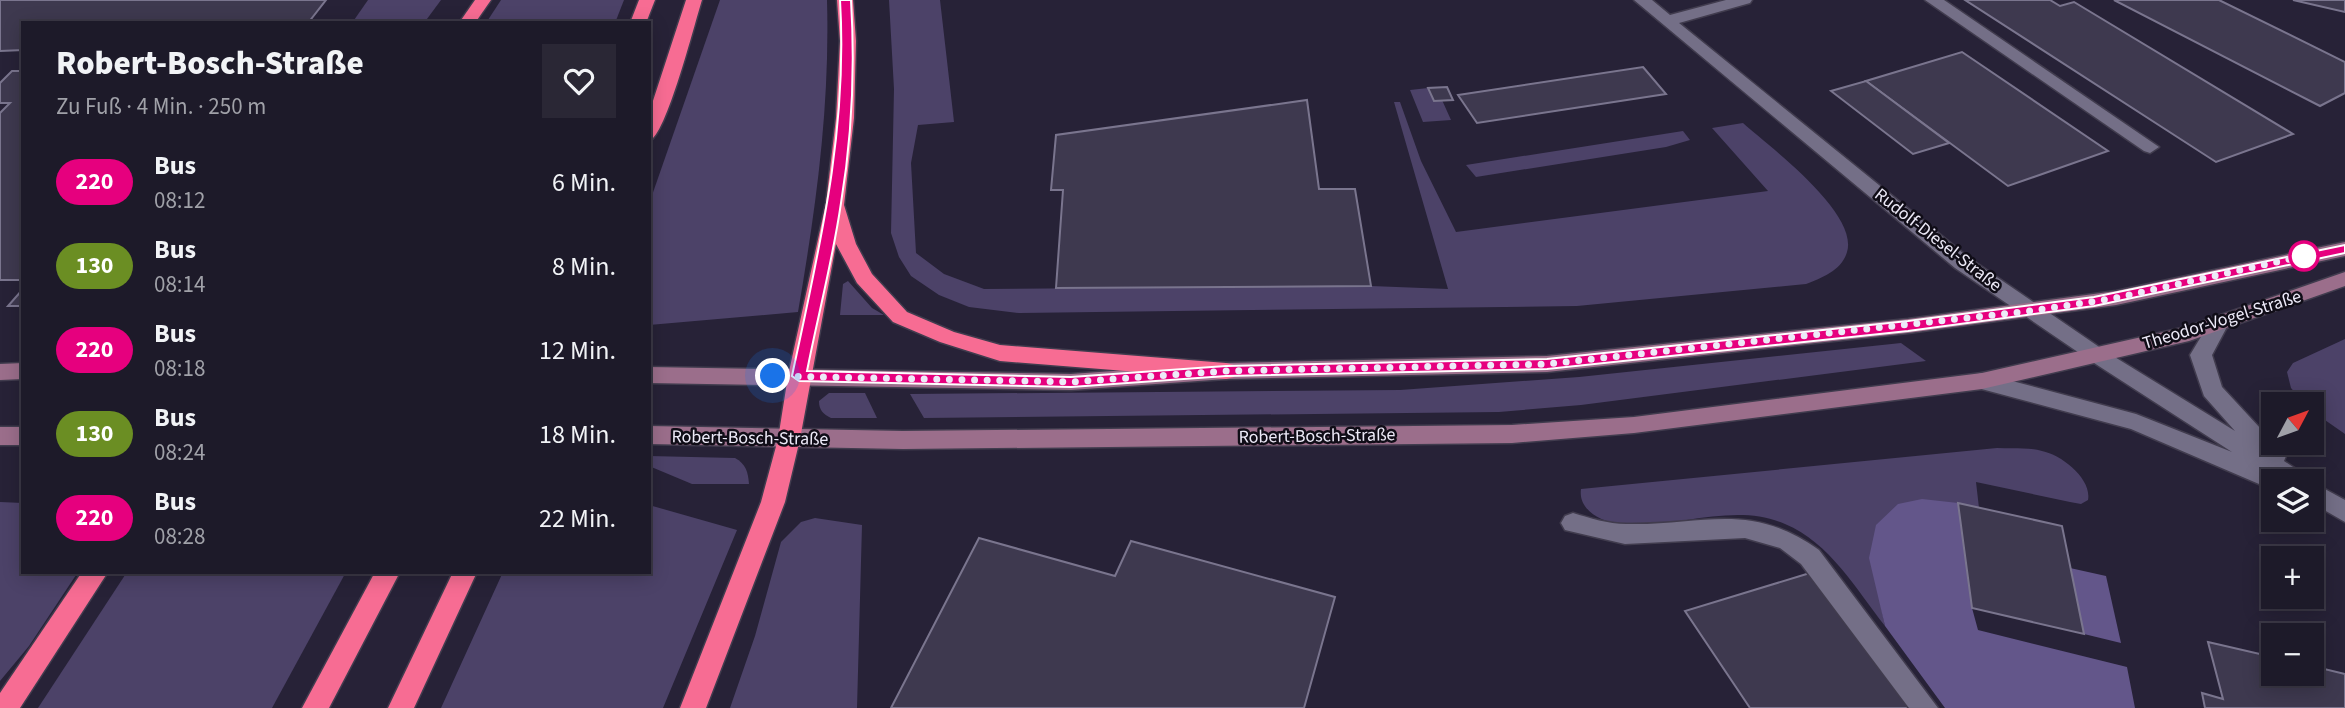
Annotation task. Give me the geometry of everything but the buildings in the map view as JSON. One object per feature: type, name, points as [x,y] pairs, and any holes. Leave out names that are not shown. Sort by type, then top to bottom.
[{"type":"highway","points":[[468,21],[483,0]]},
{"type":"highway","points":[[640,21],[647,0]]},
{"type":"highway","points":[[651,131],[666,92],[694,0]]},
{"type":"highway","points":[[693,708],[773,502],[789,439],[799,376],[835,203],[845,105],[848,41],[845,0]]},
{"type":"highway","points":[[835,203],[846,244],[864,278],[900,317],[947,337],[1000,353],[1226,371]]},
{"type":"highway","points":[[5,708],[95,574]]},
{"type":"highway","points":[[315,708],[386,574]]},
{"type":"highway","points":[[401,708],[464,574]]},
{"type":"street","name":"Rudolf-Diesel-Straße","points":[[1642,0],[1962,263],[2098,356],[2276,469]]},
{"type":"street","points":[[1667,21],[1744,0]]},
{"type":"street","points":[[1933,0],[2150,147]]},
{"type":"street","points":[[651,375],[1071,382],[1226,371],[1547,364],[2030,311],[2116,298],[2345,249]]},
{"type":"street","name":"Theodor-Vogel-Straße","points":[[2098,356],[2218,325],[2345,279]]},
{"type":"street","points":[[2218,325],[2201,355],[2212,390],[2248,431],[2287,469]]},
{"type":"street","name":"Robert-Bosch-Straße","points":[[651,435],[903,440],[1512,434],[1634,425],[1982,381],[2098,356]]},
{"type":"street","points":[[0,372],[21,371]]},
{"type":"street","name":"Robert-Bosch-Straße","points":[[1982,381],[2136,422],[2261,475]]},
{"type":"street","points":[[0,436],[21,436]]},
{"type":"street","points":[[2324,499],[2345,513]]},
{"type":"street","points":[[1573,523],[1601,532],[1627,534],[1749,527],[1775,533],[1793,542],[1810,557],[1925,708]]},
{"type":"shaded area","points":[[368,0],[441,0],[425,21],[353,21]]},
{"type":"shaded area","points":[[501,0],[624,0],[616,21],[487,21]]},
{"type":"shaded area","points":[[720,0],[827,0],[824,118],[811,234],[798,312],[651,325],[651,198]]},
{"type":"shaded area","points":[[889,0],[940,0],[954,122],[918,125],[911,163],[916,253],[944,274],[984,289],[1371,286],[1448,289],[1394,102],[1400,102],[1421,161],[1456,232],[1768,191],[1712,128],[1743,123],[1791,164],[1826,200],[1840,219],[1847,236],[1847,252],[1836,268],[1806,284],[1577,306],[1019,313],[969,307],[939,295],[911,276],[899,257],[891,233],[894,89]]},
{"type":"shaded area","points":[[1428,88],[1434,101],[1442,100],[1451,120],[1423,122],[1410,90]]},
{"type":"shaded area","points":[[1683,131],[1690,140],[1666,147],[1476,177],[1466,165]]},
{"type":"shaded area","points":[[848,281],[872,308],[884,315],[840,315],[843,284]]},
{"type":"shaded area","points":[[2345,339],[2345,434],[2324,419],[2324,392],[2294,392],[2291,388],[2287,372],[2293,363]]},
{"type":"shaded area","points":[[1901,343],[1926,361],[1581,405],[1499,412],[924,418],[910,394],[1400,390],[1579,377]]},
{"type":"shaded area","points":[[829,393],[865,393],[877,418],[831,418],[822,411],[819,404]]},
{"type":"shaded area","points":[[1997,448],[2037,450],[2058,457],[2080,476],[2088,492],[2088,500],[2081,504],[1976,482],[1979,508],[1957,503],[1879,596],[1885,626],[1829,555],[1801,532],[1785,524],[1745,515],[1724,515],[1640,525],[1620,524],[1605,521],[1592,514],[1581,496],[1581,489]]},
{"type":"shaded area","points":[[651,456],[735,458],[746,469],[749,484],[692,484],[651,467]]},
{"type":"shaded area","points":[[1922,499],[1958,503],[1972,608],[1978,630],[2127,667],[2135,708],[1945,708],[1885,626],[1869,558],[1876,525],[1898,504]]},
{"type":"shaded area","points":[[0,502],[21,503],[21,574],[77,574],[29,646],[0,681]]},
{"type":"shaded area","points":[[651,506],[737,530],[663,708],[441,708],[502,574],[651,574]]},
{"type":"shaded area","points":[[815,518],[862,525],[857,708],[730,708],[755,636],[781,542],[801,522]]},
{"type":"shaded area","points":[[2070,568],[2106,576],[2121,643],[2084,634]]},
{"type":"shaded area","points":[[126,574],[345,574],[272,708],[38,708]]},
{"type":"bus line","name":"220","points":[[845,0],[848,41],[845,118],[835,203],[799,376],[1071,382],[1226,371],[1421,369],[1547,364],[2030,311],[2116,298],[2325,251],[2345,249]]},
{"type":"route","points":[[773,376],[1071,382],[1226,371],[1421,369],[1547,364],[2030,311],[2116,298],[2304,256]]}]
